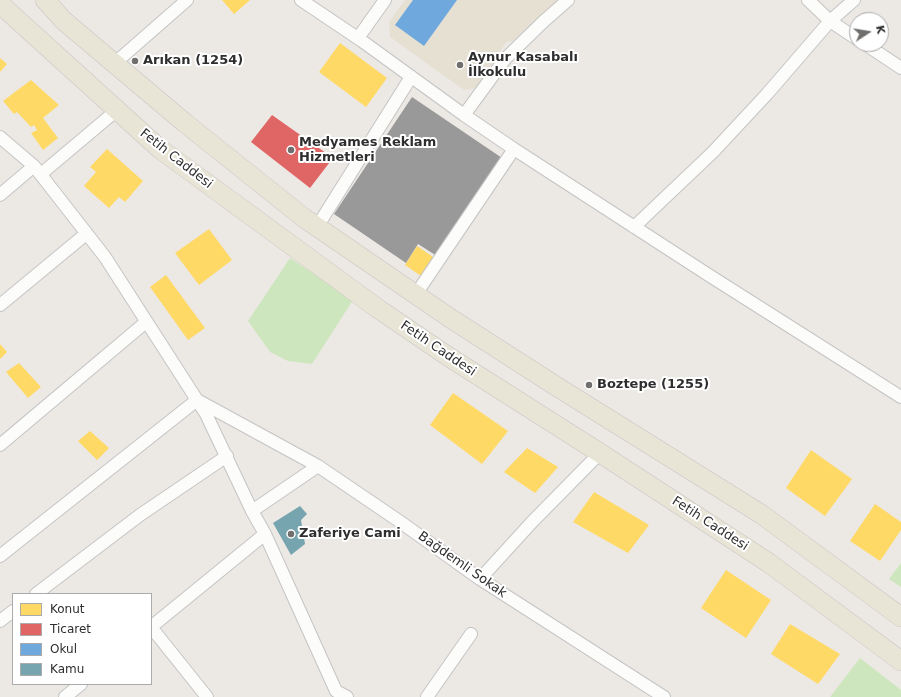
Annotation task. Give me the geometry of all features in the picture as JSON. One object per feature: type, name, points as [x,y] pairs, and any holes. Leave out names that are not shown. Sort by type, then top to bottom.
[{"type":"main road","points":[[45,0],[64,21],[185,123],[304,218],[559,388],[761,514],[901,617]]},
{"type":"main road","name":"Fetih Caddesi","points":[[0,4],[160,149],[377,308],[449,357],[769,563],[901,660]]},
{"type":"main road","points":[[0,20],[20,35],[51,50]]},
{"type":"street","points":[[115,63],[187,0]]},
{"type":"street","points":[[301,0],[358,38],[464,115],[514,149],[901,397]]},
{"type":"street","points":[[358,38],[385,0]]},
{"type":"street","points":[[464,115],[505,58],[568,0]]},
{"type":"street","points":[[808,0],[830,22],[849,34]]},
{"type":"street","points":[[634,227],[713,152],[767,94],[830,22],[854,0]]},
{"type":"street","points":[[877,52],[901,68]]},
{"type":"street","points":[[317,227],[411,76]]},
{"type":"street","points":[[0,195],[37,170],[117,110]]},
{"type":"street","points":[[0,137],[37,170],[105,258],[206,414],[252,511],[265,534],[336,691],[348,697]]},
{"type":"street","points":[[416,294],[514,149]]},
{"type":"street","points":[[0,305],[86,234]]},
{"type":"street","points":[[0,445],[146,322]]},
{"type":"street","points":[[0,556],[197,400]]},
{"type":"street","name":"Bağdemli Sokak","points":[[197,400],[318,466],[399,521],[480,579],[664,697]]},
{"type":"street","points":[[480,579],[532,522],[600,453]]},
{"type":"street","points":[[37,593],[140,515],[227,456]]},
{"type":"street","points":[[252,511],[318,466]]},
{"type":"street","points":[[152,626],[265,534]]},
{"type":"street","points":[[0,621],[12,612]]},
{"type":"street","points":[[152,628],[207,697]]},
{"type":"street","points":[[428,697],[471,634]]},
{"type":"street","points":[[65,697],[80,685]]},
{"type":"shaded area","name":"Aynur Kasabalı İlkokulu","points":[[405,0],[561,0],[516,41],[506,42],[476,88],[464,90],[390,37],[389,22]]},
{"type":"green space","points":[[290,258],[353,300],[312,364],[288,361],[270,352],[248,321]]},
{"type":"green space","points":[[901,563],[901,587],[889,579]]},
{"type":"green space","points":[[860,658],[901,690],[901,697],[830,697]]},
{"type":"building: Konut","points":[[222,0],[250,0],[234,14]]},
{"type":"building: Konut","points":[[340,43],[387,78],[366,107],[319,72]]},
{"type":"building: Konut","points":[[0,58],[7,64],[0,72]]},
{"type":"building: Konut","points":[[31,80],[59,105],[43,118],[58,138],[43,150],[31,133],[37,130],[34,125],[31,127],[17,112],[14,114],[3,101]]},
{"type":"building: Konut","points":[[107,149],[143,181],[125,202],[119,197],[109,208],[84,186],[96,172],[90,167]]},
{"type":"building: Konut","points":[[209,229],[232,260],[199,285],[175,253]]},
{"type":"building: Konut","points":[[417,246],[436,259],[424,278],[405,265]]},
{"type":"building: Konut","points":[[166,275],[205,328],[188,340],[150,287]]},
{"type":"building: Konut","points":[[0,344],[7,352],[0,359]]},
{"type":"building: Konut","points":[[19,363],[41,387],[28,398],[6,372]]},
{"type":"building: Konut","points":[[453,393],[508,431],[482,464],[430,425]]},
{"type":"building: Konut","points":[[90,431],[109,448],[97,460],[78,441]]},
{"type":"building: Konut","points":[[527,448],[558,467],[535,493],[504,472]]},
{"type":"building: Konut","points":[[811,450],[852,479],[825,516],[786,488]]},
{"type":"building: Konut","points":[[594,492],[649,525],[628,553],[573,522]]},
{"type":"building: Konut","points":[[875,504],[901,522],[901,530],[880,561],[850,541]]},
{"type":"building: Konut","points":[[726,570],[771,600],[746,638],[701,608]]},
{"type":"building: Konut","points":[[790,624],[840,654],[818,684],[771,654]]},
{"type":"building: Ticaret","name":"Medyames Reklam Hizmetleri","points":[[272,115],[333,158],[310,188],[251,142]]},
{"type":"building: Okul","points":[[413,0],[457,0],[424,46],[395,25]]},
{"type":"building: Kamu","name":"Zaferiye Cami","points":[[300,506],[307,514],[301,520],[305,544],[291,555],[273,523]]},
{"type":"building: Sanayi","points":[[412,97],[505,160],[440,258],[418,244],[406,263],[334,214]]},
{"type":"place","name":"Arıkan (1254)","points":[[135,61]]},
{"type":"place","name":"Aynur Kasabalı İlkokulu","points":[[460,65]]},
{"type":"place","name":"Medyames Reklam Hizmetleri","points":[[291,150]]},
{"type":"place","name":"Boztepe (1255)","points":[[589,385]]},
{"type":"place","name":"Zaferiye Cami","points":[[291,534]]}]
